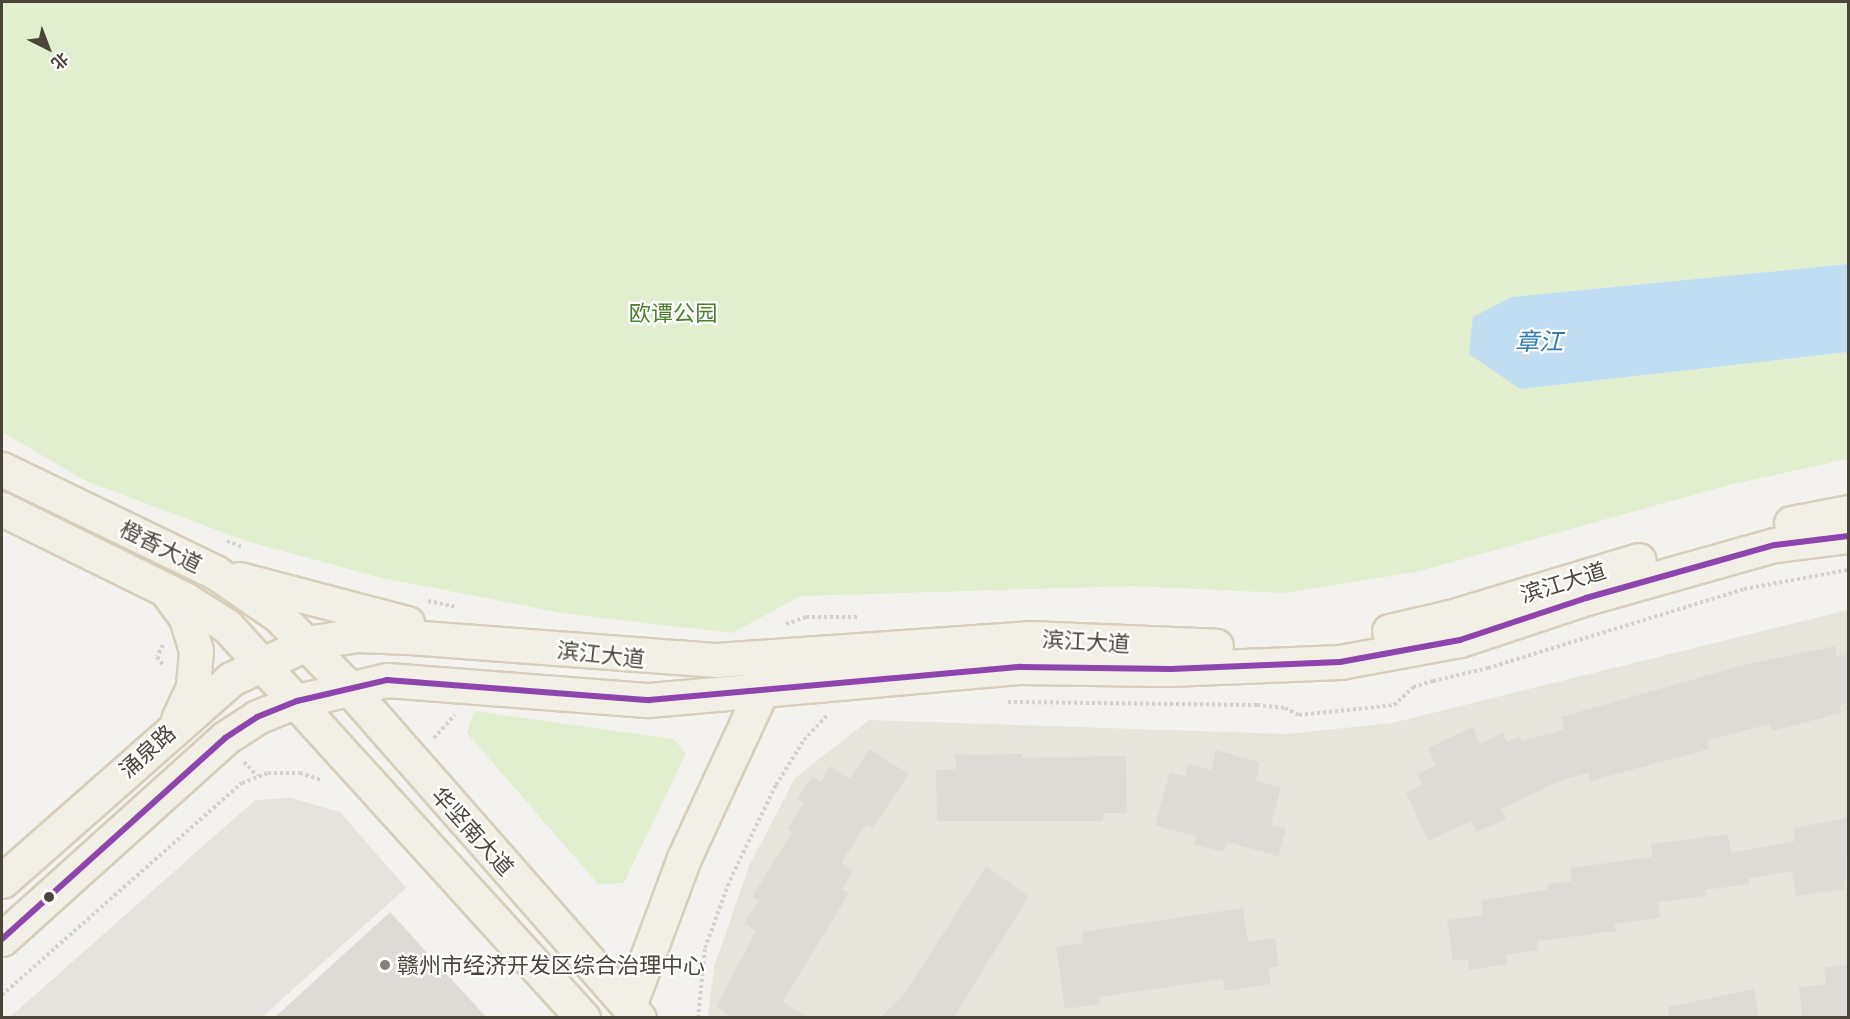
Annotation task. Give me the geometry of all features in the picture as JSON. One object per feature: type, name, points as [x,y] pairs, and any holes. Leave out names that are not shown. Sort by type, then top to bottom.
[{"type":"main road","name":"橙香大道","points":[[2,469],[215,572],[308,643]]},
{"type":"main road","name":"橙香大道","points":[[2,509],[164,590],[227,626],[264,663]]},
{"type":"main road","name":"滨江大道","points":[[308,643],[357,636],[717,660],[1029,638],[1191,647],[1340,642],[1450,618],[1587,573],[1848,512]]},
{"type":"main road","name":"滨江大道","points":[[349,688],[387,680],[429,681],[649,700],[763,688],[1021,667],[1171,669],[1340,663],[1460,640],[1586,598],[1775,545],[1848,536]]},
{"type":"main road","points":[[215,572],[377,616],[538,648]]},
{"type":"main road","points":[[164,590],[186,618],[196,669],[187,704],[166,734]]},
{"type":"main road","name":"涌泉路","points":[[2,881],[231,679],[308,643]]},
{"type":"main road","name":"华坚南大道","points":[[308,643],[634,1012]]},
{"type":"main road","name":"华坚南大道","points":[[264,663],[583,1017]]},
{"type":"main road","name":"涌泉路","points":[[2,939],[225,738],[257,717],[297,701],[349,688]]},
{"type":"main road","points":[[634,1012],[684,858],[763,688]]},
{"type":"path","points":[[217,537],[247,548]]},
{"type":"path","points":[[1004,702],[1257,705],[1285,708],[1299,715],[1394,705],[1413,687],[1433,681],[1488,668],[1744,589],[1848,570]]},
{"type":"path","points":[[417,598],[464,609]]},
{"type":"path","points":[[781,628],[806,617],[865,616]]},
{"type":"path","points":[[698,1017],[705,948],[730,880],[804,740],[835,711]]},
{"type":"path","points":[[2,995],[242,783],[268,772],[284,772],[331,784]]},
{"type":"shaded area","points":[[1848,610],[1848,1017],[708,1018],[714,967],[749,866],[795,778],[869,720],[1287,734],[1392,723]]},
{"type":"shaded area","points":[[291,798],[340,812],[406,888],[262,1017],[10,1017],[255,800]]},
{"type":"green space","name":"欧谭公园","points":[[2,2],[1848,2],[1848,264],[1512,297],[1520,389],[1848,352],[1848,459],[1729,485],[1416,572],[1284,593],[1132,586],[801,596],[732,633],[568,614],[382,578],[246,541],[86,481],[2,432]]},
{"type":"green space","points":[[474,711],[673,739],[686,753],[624,883],[598,884],[467,733]]},
{"type":"water","name":"章江","points":[[1848,264],[1848,352],[1520,389],[1469,354],[1473,317],[1512,297]]},
{"type":"building","points":[[1835,646],[1837,657],[1848,654],[1848,703],[1839,706],[1841,713],[1772,731],[1770,724],[1707,740],[1709,749],[1590,781],[1589,773],[1562,780],[1501,809],[1506,819],[1477,832],[1471,821],[1428,841],[1406,792],[1422,785],[1417,774],[1436,765],[1428,748],[1473,727],[1480,744],[1503,733],[1507,742],[1520,736],[1522,741],[1564,729],[1561,717],[1740,666]]},
{"type":"building","points":[[869,749],[909,774],[873,828],[866,824],[841,863],[853,871],[842,889],[849,893],[783,1002],[808,1017],[731,1017],[717,1006],[756,931],[744,923],[759,901],[752,897],[792,832],[787,829],[804,803],[797,799],[812,776],[821,782],[830,766],[850,779]]},
{"type":"building","points":[[1216,750],[1260,762],[1256,781],[1281,787],[1271,825],[1286,829],[1278,856],[1227,842],[1224,852],[1194,844],[1196,836],[1155,825],[1170,772],[1185,776],[1188,764],[1211,770]]},
{"type":"building","points":[[1022,754],[1022,758],[1126,756],[1127,813],[1103,813],[1103,821],[937,821],[936,770],[956,769],[955,755]]},
{"type":"building","points":[[1848,818],[1845,889],[1796,896],[1792,871],[1749,878],[1749,884],[1705,890],[1706,896],[1658,902],[1660,918],[1614,924],[1616,931],[1537,941],[1538,950],[1506,955],[1507,964],[1469,970],[1468,959],[1453,961],[1447,920],[1483,915],[1481,900],[1548,890],[1547,884],[1572,881],[1570,868],[1652,857],[1651,844],[1728,834],[1731,853],[1795,841],[1793,828]]},
{"type":"building","points":[[986,867],[1029,896],[954,1017],[881,1017],[903,996]]},
{"type":"building","points":[[1243,908],[1248,942],[1275,938],[1279,966],[1268,968],[1271,984],[1225,991],[1223,979],[1099,997],[1100,1004],[1065,1009],[1056,947],[1083,943],[1082,932]]},
{"type":"building","name":"赣州市经济开发区综合治理中心","points":[[390,912],[486,1017],[275,1017]]},
{"type":"building","points":[[1848,965],[1848,1017],[1802,1017],[1799,987],[1826,985],[1824,967]]},
{"type":"building","points":[[1754,989],[1759,1017],[1669,1017],[1668,1007]]},
{"type":"transit line","points":[[2,939],[225,738],[257,717],[297,701],[387,680],[649,700],[1021,667],[1171,669],[1340,662],[1460,640],[1586,598],[1775,545],[1848,536]]},
{"type":"place","name":"赣州市经济开发区综合治理中心","points":[[385,965]]}]
